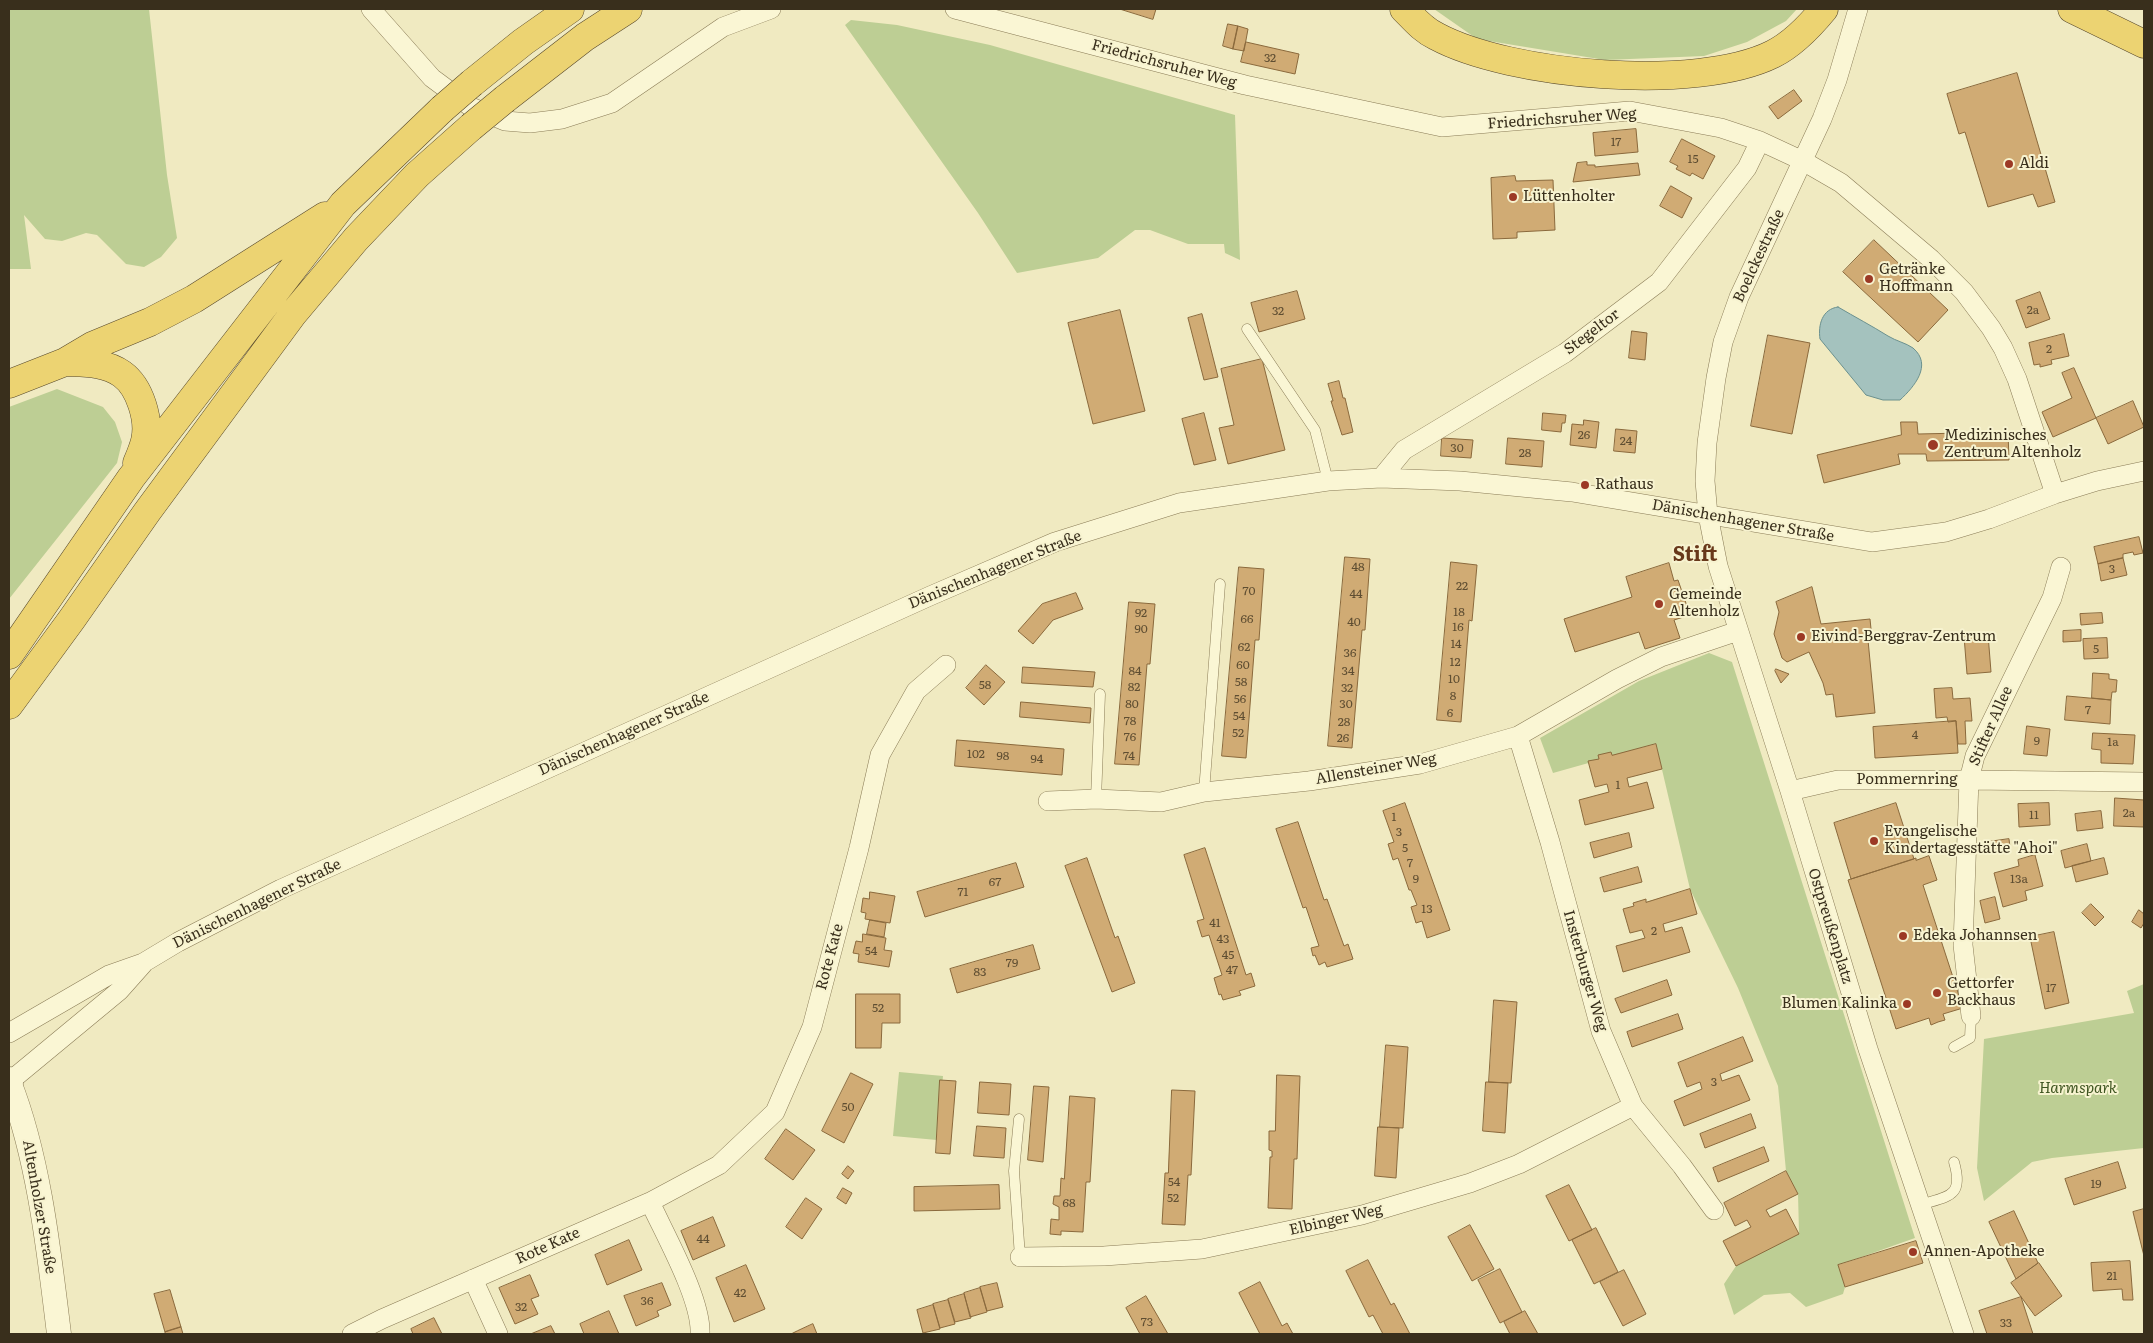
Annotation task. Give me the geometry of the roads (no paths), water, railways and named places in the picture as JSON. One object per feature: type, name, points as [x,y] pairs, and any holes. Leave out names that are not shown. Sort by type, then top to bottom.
[{"type":"highway","points":[[9,655],[131,478],[343,204],[442,109],[472,83],[523,42],[570,9]]},
{"type":"highway","points":[[9,705],[147,512],[293,314],[363,232],[417,175],[471,127],[585,36],[628,9]]},
{"type":"highway","points":[[1404,9],[1433,35],[1480,54],[1557,69],[1606,74],[1662,76],[1731,69],[1774,54],[1796,38],[1824,9]]},
{"type":"highway","points":[[2072,9],[2144,44]]},
{"type":"highway","points":[[9,384],[66,362],[92,346],[150,322],[194,299],[343,204]]},
{"type":"highway","points":[[66,362],[94,363],[112,369],[123,375],[139,399],[146,429],[145,441],[131,478]]},
{"type":"street","points":[[371,9],[432,78],[471,106],[505,122],[530,124],[562,119],[612,103],[723,27],[771,9]]},
{"type":"street","name":"Friedrichsruher Weg","points":[[955,9],[1245,85],[1442,127],[1630,111],[1721,128],[1760,141],[1804,161],[1841,183],[1951,277],[1977,308],[2003,348],[2020,387],[2055,494]]},
{"type":"street","name":"Boelckestraße","points":[[1708,515],[1705,481],[1707,443],[1713,394],[1723,342],[1739,297],[1804,161],[1837,80],[1858,9]]},
{"type":"street","name":"Stegeltor","points":[[1381,478],[1404,450],[1565,353],[1658,282],[1747,168],[1760,141]]},
{"type":"street","name":"Dänischenhagener Straße","points":[[9,1033],[109,975],[143,963],[178,942],[281,889],[930,596],[1055,542],[1179,503],[1328,481],[1381,478],[1460,481],[1572,492],[1872,542],[1946,532],[1990,519],[2055,494],[2097,481],[2144,471]]},
{"type":"street","name":"Ostpreußenplatz","points":[[1708,515],[1718,566],[1790,791],[1868,1049],[1964,1334]]},
{"type":"street","name":"Stifter Allee","points":[[1971,1016],[1963,945],[1969,780],[1975,756],[2052,598],[2062,567]]},
{"type":"street","name":"Allensteiner Weg","points":[[1048,801],[1096,799],[1161,802],[1204,792],[1309,780],[1420,764],[1518,736],[1604,686],[1661,657],[1705,640],[1738,631]]},
{"type":"street","name":"Rote Kate","points":[[352,1334],[382,1319],[650,1202],[720,1165],[775,1112],[812,1027],[859,848],[880,755],[916,691],[946,666]]},
{"type":"street","name":"Insterburger Weg","points":[[1518,736],[1550,842],[1593,1009],[1633,1106],[1682,1166],[1714,1210]]},
{"type":"street","name":"Pommernring","points":[[1790,791],[1838,780],[2144,782]]},
{"type":"street","name":"Dänischenhagener Straße","points":[[9,1081],[119,991],[143,963]]},
{"type":"street","name":"Altenholzer Straße","points":[[9,1081],[24,1120],[49,1249],[59,1334]]},
{"type":"street","name":"Elbinger Weg","points":[[1020,1257],[1150,1254],[1202,1250],[1362,1215],[1453,1189],[1519,1164],[1633,1106]]},
{"type":"street","points":[[650,1202],[693,1297],[700,1324],[700,1334]]},
{"type":"street","points":[[473,1279],[498,1334]]},
{"type":"lane","points":[[1247,329],[1315,430],[1328,481]]},
{"type":"lane","points":[[1204,792],[1220,584]]},
{"type":"lane","points":[[1096,799],[1100,694]]},
{"type":"lane","points":[[1954,1047],[1970,1038],[1971,1016]]},
{"type":"lane","points":[[1019,1119],[1014,1170],[1020,1257]]},
{"type":"lane","points":[[1920,1205],[1950,1196],[1956,1189],[1958,1175],[1954,1162]]},
{"type":"water","points":[[1838,307],[1891,338],[1910,346],[1919,355],[1921,368],[1919,376],[1911,389],[1900,400],[1883,400],[1866,395],[1820,339],[1822,318],[1828,311]]},
{"type":"place","name":"Aldi","points":[[2009,164]]},
{"type":"place","name":"Lüttenholter","points":[[1513,197]]},
{"type":"place","name":"Getränke Hoffmann","points":[[1869,279]]},
{"type":"place","name":"Medizinisches Zentrum Altenholz","points":[[1933,445]]},
{"type":"place","name":"Rathaus","points":[[1585,485]]},
{"type":"place","name":"Gemeinde Altenholz","points":[[1659,604]]},
{"type":"place","name":"Eivind-Berggrav-Zentrum","points":[[1801,637]]},
{"type":"place","name":"Evangelische Kindertagesstätte \"Ahoi\"","points":[[1874,841]]},
{"type":"place","name":"Edeka Johannsen","points":[[1903,936]]},
{"type":"place","name":"Gettorfer Backhaus","points":[[1937,993]]},
{"type":"place","name":"Blumen Kalinka","points":[[1907,1004]]},
{"type":"place","name":"Annen-Apotheke","points":[[1913,1252]]},
{"type":"district","name":"Stift","points":[[1695,555]]},
{"type":"park label","name":"Harmspark","points":[[2078,1089]]}]
